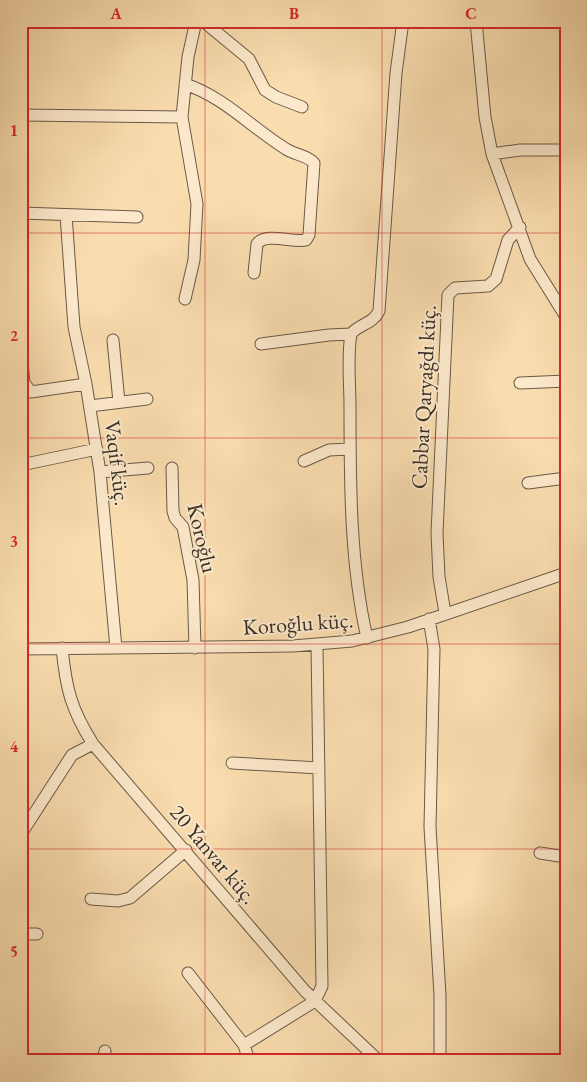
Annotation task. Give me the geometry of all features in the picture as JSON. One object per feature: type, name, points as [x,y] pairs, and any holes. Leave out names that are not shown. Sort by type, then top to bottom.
[{"type":"street","points":[[185,299],[194,260],[197,204],[182,117],[188,57],[196,21]]},
{"type":"street","points":[[203,21],[249,59],[265,90],[276,97],[302,107]]},
{"type":"street","points":[[367,638],[358,575],[350,449],[351,334],[356,328],[372,320],[378,311],[396,73],[403,21]]},
{"type":"street","points":[[476,21],[485,117],[492,154],[530,259],[566,317]]},
{"type":"street","points":[[185,84],[198,88],[236,111],[287,150],[310,158],[314,163],[309,235],[306,240],[266,239],[259,241],[257,244],[254,273]]},
{"type":"street","points":[[21,115],[182,117]]},
{"type":"street","points":[[492,154],[520,150],[566,150]]},
{"type":"street","points":[[21,213],[137,216]]},
{"type":"street","name":"Vaqif küç.","points":[[66,215],[74,327],[97,449],[116,648]]},
{"type":"street","name":"Cabbar Qaryağdı küç.","points":[[446,613],[439,578],[437,534],[438,470],[448,295],[455,288],[488,286],[492,283],[496,279],[508,240],[520,227]]},
{"type":"street","points":[[261,344],[351,334]]},
{"type":"street","points":[[113,340],[118,402]]},
{"type":"street","points":[[21,350],[22,370],[26,389],[31,392],[86,384]]},
{"type":"street","points":[[520,383],[566,381]]},
{"type":"street","points":[[90,406],[147,399]]},
{"type":"street","points":[[21,464],[97,449]]},
{"type":"street","points":[[304,461],[329,450],[350,449]]},
{"type":"street","points":[[100,472],[148,468]]},
{"type":"street","name":"Koroğlu","points":[[172,468],[173,512],[182,527],[193,580],[195,648]]},
{"type":"street","points":[[528,483],[566,478]]},
{"type":"street","name":"Koroğlu küç.","points":[[21,649],[317,645],[367,638],[566,573]]},
{"type":"street","points":[[429,619],[434,649],[430,827],[440,995],[440,1061]]},
{"type":"street","points":[[244,1045],[314,1001],[322,986],[317,645]]},
{"type":"street","name":"20 Yanvar küç.","points":[[62,648],[71,700],[77,717],[93,744],[314,1001],[379,1061]]},
{"type":"street","points":[[21,834],[72,755],[93,744]]},
{"type":"street","points":[[232,763],[319,768]]},
{"type":"street","points":[[91,899],[118,901],[130,898],[186,850]]},
{"type":"street","points":[[540,853],[566,857]]},
{"type":"street","points":[[21,934],[37,934]]},
{"type":"street","points":[[188,973],[244,1045],[249,1061]]}]
